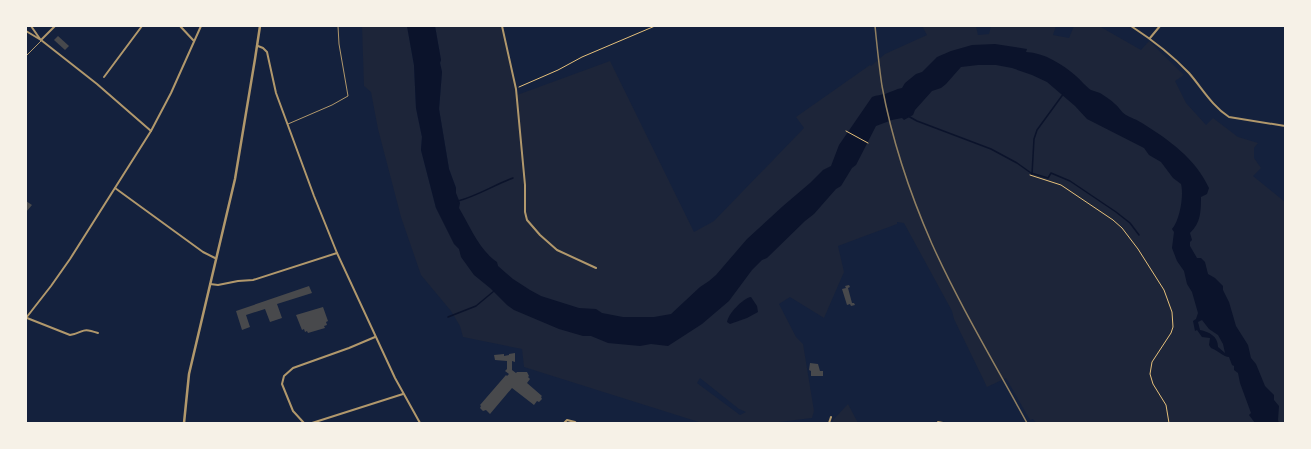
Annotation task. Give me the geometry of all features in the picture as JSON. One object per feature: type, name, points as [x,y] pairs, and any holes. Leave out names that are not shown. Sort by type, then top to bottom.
[{"type":"street","points":[[31,26],[41,40]]},
{"type":"street","points":[[41,40],[55,26]]},
{"type":"street","points":[[104,77],[142,26]]},
{"type":"street","points":[[180,26],[194,41]]},
{"type":"street","points":[[98,333],[83,330],[76,334],[70,335],[26,318],[62,270],[151,131],[171,93],[201,26]]},
{"type":"street","points":[[184,423],[188,374],[235,179],[258,46],[260,26]]},
{"type":"street","points":[[502,26],[516,88],[525,185],[525,212],[528,220],[540,235],[557,250],[596,268]]},
{"type":"street","points":[[1131,26],[1150,38],[1188,72],[1207,97],[1229,117],[1285,126]]},
{"type":"street","points":[[1150,38],[1160,26]]},
{"type":"street","points":[[26,31],[41,40],[98,84],[151,131]]},
{"type":"street","points":[[258,46],[267,52],[276,93],[337,253],[375,337],[403,394],[420,423]]},
{"type":"street","points":[[115,188],[203,252],[215,258]]},
{"type":"street","points":[[210,284],[218,285],[253,280],[337,253]]},
{"type":"street","points":[[304,423],[293,411],[284,389],[282,381],[286,374],[293,368],[346,350],[375,337]]},
{"type":"street","points":[[312,423],[403,394]]},
{"type":"street","points":[[829,423],[831,416]]},
{"type":"street","points":[[564,423],[567,420],[576,423]]},
{"type":"street","points":[[938,422],[943,423]]},
{"type":"lane","points":[[288,124],[332,105],[348,96],[339,44],[338,26]]},
{"type":"lane","points":[[26,56],[41,40]]},
{"type":"path","points":[[516,88],[558,70],[582,57],[655,26]]},
{"type":"path","points":[[846,131],[868,143]]},
{"type":"path","points":[[1030,175],[1061,185],[1122,228],[1138,249],[1164,290],[1172,312],[1173,327],[1168,338],[1152,362],[1150,374],[1151,379],[1167,408],[1169,423]]},
{"type":"shaded area","points":[[362,26],[407,26],[414,65],[416,108],[422,137],[421,150],[436,208],[456,193],[456,188],[449,169],[439,109],[442,72],[435,26],[502,26],[517,95],[610,61],[694,232],[714,221],[804,128],[796,117],[870,65],[871,66],[885,54],[927,35],[922,26],[976,26],[978,35],[989,34],[991,26],[1056,26],[1053,35],[1069,38],[1074,26],[1099,26],[1141,50],[1149,41],[1184,75],[1175,81],[1186,103],[1206,125],[1213,118],[1238,137],[1258,143],[1254,148],[1254,158],[1261,168],[1253,176],[1285,202],[1285,423],[1036,423],[1033,419],[1030,420],[1006,378],[987,387],[954,319],[952,311],[904,223],[897,222],[897,224],[838,246],[844,272],[824,318],[790,297],[779,304],[796,337],[803,344],[814,411],[812,418],[771,423],[702,423],[524,367],[522,349],[463,337],[460,326],[451,311],[421,275],[401,217],[378,129],[371,92],[364,86]],"holes":[[[700,378],[739,409],[746,412],[740,415],[697,383]]]},
{"type":"shaded area","points":[[407,26],[435,26],[442,72],[439,109],[449,169],[460,203],[459,208],[475,237],[485,251],[497,262],[498,266],[513,279],[541,296],[579,308],[596,309],[602,313],[623,317],[654,317],[671,314],[700,287],[716,275],[747,239],[823,170],[831,166],[839,145],[872,97],[902,88],[905,83],[916,74],[922,72],[937,57],[972,45],[995,44],[1027,49],[1026,52],[1040,54],[1065,67],[1091,90],[1108,98],[1126,115],[1162,136],[1189,159],[1203,177],[1209,188],[1207,194],[1201,197],[1198,221],[1190,233],[1192,240],[1190,242],[1190,246],[1197,258],[1201,258],[1205,262],[1208,274],[1215,278],[1223,286],[1223,290],[1229,302],[1236,326],[1248,345],[1251,358],[1256,364],[1265,386],[1274,395],[1274,400],[1279,406],[1279,423],[1255,423],[1249,415],[1251,413],[1238,373],[1234,370],[1234,366],[1232,365],[1229,357],[1211,348],[1209,345],[1210,338],[1202,337],[1197,330],[1195,331],[1193,321],[1196,319],[1198,313],[1192,292],[1187,284],[1184,271],[1177,261],[1172,248],[1174,232],[1172,229],[1177,220],[1182,201],[1181,184],[1173,178],[1161,162],[1149,155],[1144,148],[1087,119],[1075,106],[1047,82],[1032,75],[1012,68],[996,65],[961,67],[946,84],[941,88],[932,91],[915,110],[913,115],[904,120],[902,118],[892,120],[876,126],[856,165],[852,168],[841,186],[836,189],[814,214],[752,270],[729,301],[702,324],[668,346],[651,344],[640,346],[608,343],[591,336],[583,336],[559,329],[514,310],[474,275],[461,257],[459,249],[454,244],[436,208],[421,150],[422,137],[416,108],[414,65]],"holes":[[[1202,320],[1209,329],[1218,335],[1223,344],[1225,353],[1218,347],[1215,337],[1200,330],[1198,322]]]},
{"type":"shaded area","points":[[751,297],[757,306],[758,312],[730,324],[727,322],[736,307],[744,300]]},
{"type":"shaded area","points":[[848,404],[858,423],[832,423],[833,420]]},
{"type":"building","points":[[58,36],[69,46],[65,50],[54,40]]},
{"type":"building","points":[[26,201],[32,205],[26,212]]},
{"type":"building","points":[[849,285],[850,287],[848,288],[852,303],[855,305],[851,306],[850,304],[847,305],[842,289]]},
{"type":"building","points":[[309,286],[312,293],[277,304],[282,318],[270,322],[265,309],[246,315],[250,327],[242,330],[236,311]]},
{"type":"building","points":[[323,307],[328,321],[326,322],[327,325],[324,326],[325,328],[308,333],[307,331],[305,332],[304,329],[302,330],[296,315]]},
{"type":"building","points":[[515,353],[515,362],[512,361],[512,370],[516,373],[527,372],[530,379],[527,383],[542,396],[542,399],[539,402],[537,401],[534,405],[512,388],[490,414],[486,410],[483,411],[480,408],[480,405],[506,375],[507,376],[509,374],[505,371],[507,369],[507,361],[495,360],[494,355],[504,354],[504,356]]},
{"type":"building","points":[[810,363],[818,364],[820,371],[823,371],[823,376],[811,376],[811,371],[809,370]]},
{"type":"waterway","points":[[1032,174],[1034,139],[1037,130],[1064,93]]},
{"type":"waterway","points":[[908,116],[917,121],[991,149],[1017,163],[1031,173],[1048,178],[1051,173],[1070,181],[1116,212],[1130,223],[1139,235]]},
{"type":"waterway","points":[[458,201],[513,178]]},
{"type":"waterway","points":[[448,317],[476,306],[494,291]]},
{"type":"railway","points":[[875,26],[882,86],[886,106],[896,147],[916,206],[954,290],[1027,423]]}]
